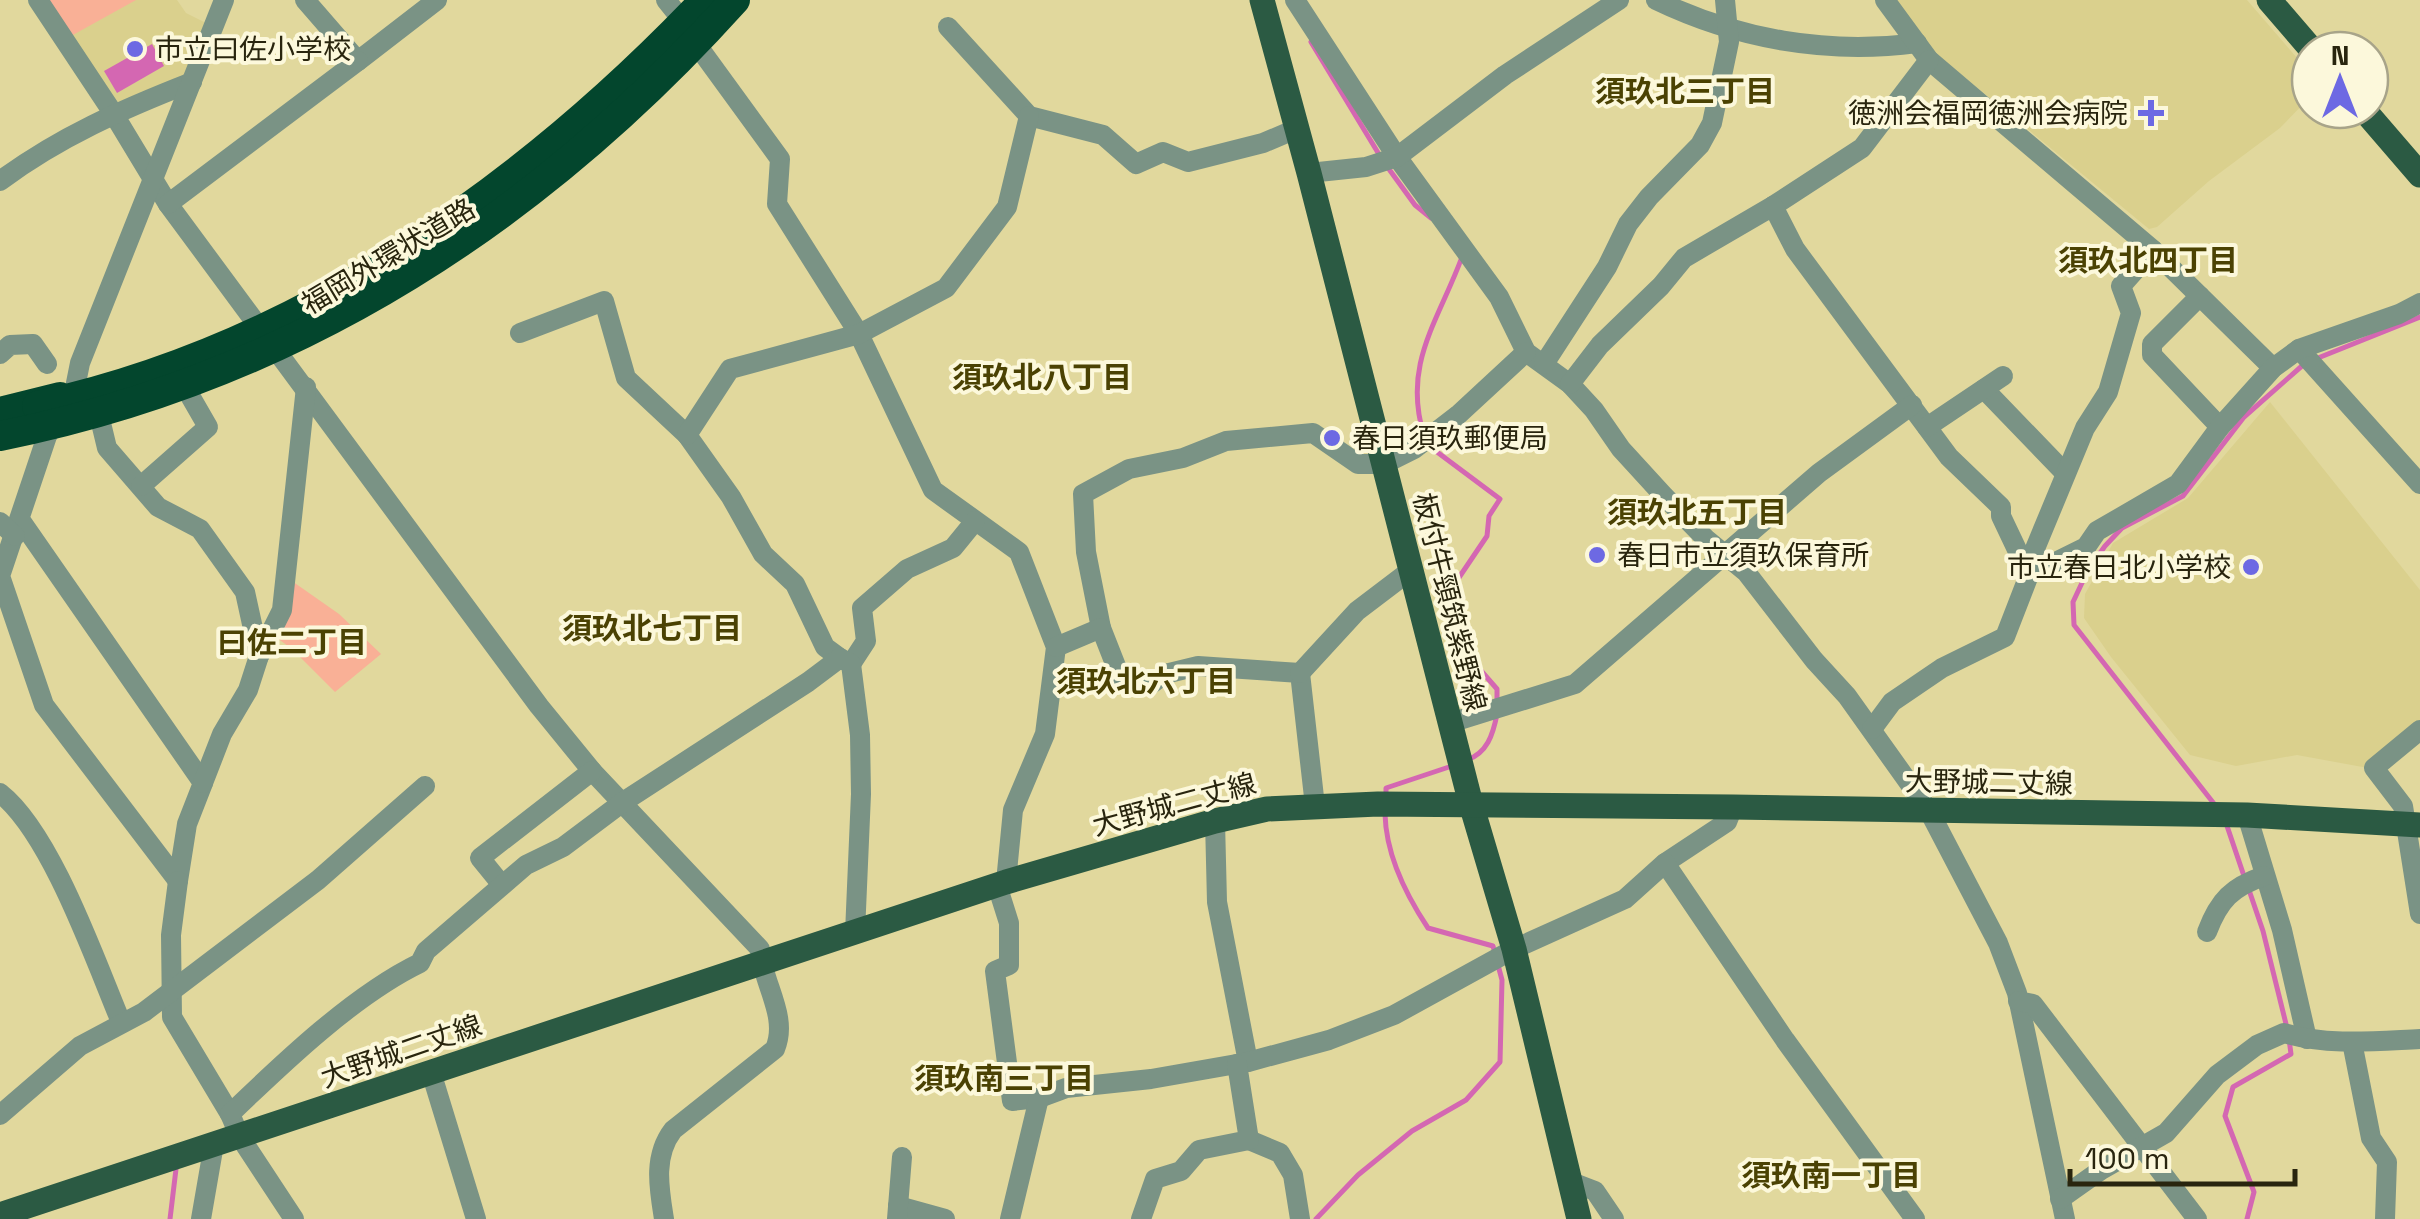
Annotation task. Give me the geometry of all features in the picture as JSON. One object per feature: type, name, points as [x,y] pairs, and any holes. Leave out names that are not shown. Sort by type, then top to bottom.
[{"type":"highway","name":"福岡外環状道路","points":[[0,413],[151,370],[259,328],[363,272],[468,205],[690,13],[736,0]]},
{"type":"highway","points":[[0,436],[64,422],[186,385],[304,334],[416,274],[476,234],[569,161],[639,98],[736,0]]},
{"type":"highway","name":"福岡外環状道路","points":[[0,446],[101,423],[188,394],[281,356],[386,302],[486,237],[574,166],[690,13]]},
{"type":"highway","points":[[0,413],[61,401],[178,363],[238,340],[346,287],[464,213],[554,141],[690,13]]},
{"type":"main road","name":"板付牛頸筑紫野線","points":[[1262,0],[1471,804],[1514,949],[1579,1219]]},
{"type":"main road","points":[[2268,0],[2294,30]]},
{"type":"main road","points":[[2384,130],[2416,161]]},
{"type":"main road","name":"大野城二丈線","points":[[0,1215],[214,1144],[235,1125],[430,1072],[1002,884],[1268,809],[1471,804],[1732,807],[2248,816],[2414,825]]},
{"type":"street","points":[[38,0],[168,204],[539,706],[592,771],[760,949],[780,1024],[780,1038],[775,1049],[664,1141],[659,1158],[664,1219]]},
{"type":"street","points":[[178,881],[44,705],[0,576],[12,526],[47,436],[74,393],[80,363],[224,0]]},
{"type":"street","points":[[305,0],[358,61]]},
{"type":"street","points":[[168,204],[437,0]]},
{"type":"street","points":[[1295,0],[1397,157],[1499,297],[1526,352],[1570,384],[1594,410],[1620,449],[1706,539],[1746,572],[1872,729],[1929,811],[1998,943],[2018,1001],[2063,1209]]},
{"type":"street","points":[[1310,173],[1366,167],[1397,157],[1505,75],[1619,0]]},
{"type":"street","points":[[1656,0],[1730,30],[1844,48],[1923,52]]},
{"type":"street","points":[[1544,364],[1607,267],[1628,224],[1700,144],[1712,122],[1730,30],[1724,0]]},
{"type":"street","points":[[1885,0],[1923,52],[2153,250],[2273,368]]},
{"type":"street","points":[[690,13],[780,160],[778,204],[859,334],[933,490],[1020,552],[1056,648],[1045,734],[1013,810],[1002,884],[1009,924],[1009,965],[995,972],[1012,1101],[1038,1098],[1066,1088],[1152,1079],[1243,1063],[1329,1040],[1394,1014],[1514,949],[1625,900],[1664,864],[1726,822],[1732,807]]},
{"type":"street","points":[[948,27],[1029,116],[1103,135],[1136,164],[1163,152],[1188,162],[1218,156],[1296,129]]},
{"type":"street","points":[[1570,384],[1600,345],[1684,258],[1862,148],[1923,52]]},
{"type":"street","points":[[0,181],[38,153],[113,113],[192,82]]},
{"type":"street","points":[[687,435],[730,369],[859,334],[946,288],[1006,207],[1029,116]]},
{"type":"street","points":[[1773,206],[1794,249],[1949,457],[2001,507],[2027,570]]},
{"type":"street","points":[[1872,729],[1892,702],[1942,668],[2005,637],[2065,473],[2085,428],[2108,392],[2131,313],[2122,286],[2153,250]]},
{"type":"street","points":[[2200,296],[2152,344],[2152,355],[2220,427]]},
{"type":"street","points":[[520,332],[604,301],[626,378],[687,435],[731,497],[763,554],[795,584],[825,647],[846,661],[860,735],[862,794],[855,933]]},
{"type":"street","points":[[2027,570],[2086,546],[2097,531],[2178,484],[2220,427],[2273,368],[2299,349],[2420,304]]},
{"type":"street","points":[[1,351],[10,345],[34,344],[48,364]]},
{"type":"street","points":[[2299,349],[2420,484]]},
{"type":"street","points":[[1300,673],[1198,666],[1165,674],[1150,685],[1122,684],[1101,628],[1086,552],[1083,494],[1129,469],[1183,458],[1226,441],[1313,433],[1358,464],[1384,464],[1414,450],[1526,352]]},
{"type":"street","points":[[1928,427],[2003,376]]},
{"type":"street","points":[[294,1219],[172,1017],[171,935],[187,824],[222,734],[248,690],[259,656],[282,610],[306,388]]},
{"type":"street","points":[[1984,389],[2065,473]]},
{"type":"street","points":[[141,486],[208,427],[188,394]]},
{"type":"street","points":[[1450,722],[1576,684],[1819,473],[1912,405]]},
{"type":"street","points":[[101,423],[107,448],[158,507],[200,529],[245,592],[259,656]]},
{"type":"street","points":[[235,1125],[276,1070],[390,978],[420,964],[426,951],[526,865],[563,847],[622,802],[846,661],[866,641],[862,608],[906,570],[953,548],[975,521]]},
{"type":"street","points":[[12,526],[203,783]]},
{"type":"street","points":[[1315,806],[1300,673],[1357,611],[1410,570]]},
{"type":"street","points":[[1056,648],[1101,628]]},
{"type":"street","points":[[2420,730],[2374,768],[2414,825],[2420,914]]},
{"type":"street","points":[[502,885],[480,858],[592,771]]},
{"type":"street","points":[[0,1116],[80,1046],[144,1012],[318,880],[425,786]]},
{"type":"street","points":[[0,793],[14,804],[62,882],[121,1022]]},
{"type":"street","points":[[2248,816],[2282,930],[2307,1040]]},
{"type":"street","points":[[1215,821],[1217,902],[1243,1063],[1249,1140]]},
{"type":"street","points":[[1664,864],[1785,1040],[1916,1219]]},
{"type":"street","points":[[2207,932],[2214,912],[2237,885],[2264,876]]},
{"type":"street","points":[[2018,1001],[2034,1004],[2197,1219]]},
{"type":"street","points":[[2063,1209],[2101,1170],[2166,1133],[2218,1075],[2256,1045],[2284,1033],[2307,1040],[2352,1042],[2420,1039]]},
{"type":"street","points":[[2352,1042],[2371,1138],[2387,1162],[2385,1219]]},
{"type":"street","points":[[430,1072],[476,1219]]},
{"type":"street","points":[[1010,1219],[1038,1098]]},
{"type":"street","points":[[1141,1219],[1156,1179],[1181,1170],[1199,1150],[1249,1140],[1280,1153],[1293,1175],[1300,1219]]},
{"type":"street","points":[[201,1219],[214,1144]]},
{"type":"street","points":[[902,1158],[897,1212],[944,1219]]},
{"type":"street","points":[[1569,1182],[1595,1191],[1614,1219]]},
{"type":"shaded area","name":"市立曰佐小学校","points":[[42,0],[177,0],[186,13],[206,23],[186,75],[112,105]]},
{"type":"shaded area","points":[[48,0],[136,0],[71,36]]},
{"type":"shaded area","name":"徳洲会福岡徳洲会病院","points":[[1892,0],[2247,0],[2290,50],[2290,118],[2157,227],[2149,229],[1923,43]]},
{"type":"shaded area","points":[[152,44],[164,66],[117,93],[104,71]]},
{"type":"shaded area","name":"市立春日北小学校","points":[[2270,402],[2420,590],[2420,726],[2368,768],[2297,755],[2236,766],[2190,755],[2084,618],[2085,594],[2113,543],[2188,498]]},
{"type":"shaded area","points":[[289,579],[339,614],[381,654],[335,692],[273,635]]},
{"type":"waterway","points":[[1311,42],[1380,156]]},
{"type":"waterway","points":[[1386,165],[1415,205],[1431,218]]},
{"type":"waterway","points":[[1424,436],[1418,410],[1420,365],[1462,257]]},
{"type":"waterway","points":[[2313,360],[2420,317]]},
{"type":"waterway","points":[[2215,805],[2074,625],[2073,602],[2088,570],[2122,528],[2183,496],[2244,417],[2303,365]]},
{"type":"waterway","points":[[1429,446],[1500,499],[1489,516],[1487,536],[1458,579],[1457,609],[1463,650],[1497,689],[1497,703]]},
{"type":"waterway","points":[[1467,760],[1480,753],[1488,742],[1497,714]]},
{"type":"waterway","points":[[1386,798],[1386,788],[1452,766]]},
{"type":"waterway","points":[[1385,814],[1399,874],[1428,928],[1493,946],[1495,954]]},
{"type":"waterway","points":[[2226,823],[2245,879]]},
{"type":"waterway","points":[[2249,890],[2287,1028]]},
{"type":"waterway","points":[[1316,1219],[1358,1175],[1412,1131],[1466,1100],[1500,1062],[1502,980],[1498,965]]},
{"type":"waterway","points":[[2247,1219],[2254,1192],[2225,1116],[2233,1087],[2291,1054],[2289,1039]]},
{"type":"waterway","points":[[170,1219],[176,1169]]},
{"type":"place","name":"市立曰佐小学校","points":[[135,49]]},
{"type":"place","name":"徳洲会福岡徳洲会病院","points":[[2151,113]]},
{"type":"place","name":"春日須玖郵便局","points":[[1332,438]]},
{"type":"place","name":"春日市立須玖保育所","points":[[1597,555]]},
{"type":"place","name":"市立春日北小学校","points":[[2251,567]]},
{"type":"district","name":"須玖北三丁目","points":[[1685,92]]},
{"type":"district","name":"須玖北四丁目","points":[[2148,261]]},
{"type":"district","name":"須玖北八丁目","points":[[1042,378]]},
{"type":"district","name":"須玖北五丁目","points":[[1697,513]]},
{"type":"district","name":"須玖北七丁目","points":[[652,629]]},
{"type":"district","name":"曰佐二丁目","points":[[292,643]]},
{"type":"district","name":"須玖北六丁目","points":[[1146,682]]},
{"type":"district","name":"須玖南三丁目","points":[[1004,1079]]},
{"type":"district","name":"須玖南一丁目","points":[[1831,1176]]}]
